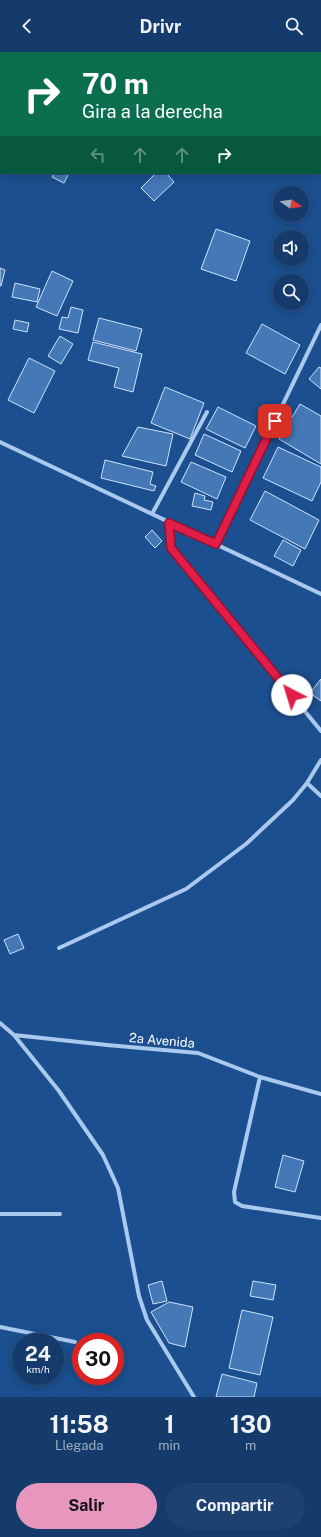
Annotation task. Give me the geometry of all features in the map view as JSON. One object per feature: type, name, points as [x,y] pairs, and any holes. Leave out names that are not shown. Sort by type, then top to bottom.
[{"type":"street","points":[[216,544],[321,325]]},
{"type":"street","points":[[152,514],[207,412]]},
{"type":"street","points":[[0,442],[321,594]]},
{"type":"street","points":[[169,523],[171,548],[321,731]]},
{"type":"street","points":[[59,948],[186,889],[246,844],[293,800],[321,760]]},
{"type":"street","points":[[307,782],[321,796]]},
{"type":"street","points":[[0,1023],[14,1035],[58,1091],[103,1155],[118,1188],[139,1296],[146,1320],[194,1397]]},
{"type":"street","name":"2a Avenida","points":[[14,1035],[107,1045],[198,1052],[260,1077],[321,1094]]},
{"type":"street","points":[[260,1077],[234,1192],[235,1202],[242,1206],[321,1218]]},
{"type":"street","points":[[0,1214],[60,1214]]},
{"type":"street","points":[[0,1327],[72,1341]]},
{"type":"building","points":[[54,174],[68,174],[64,183],[52,177]]},
{"type":"building","points":[[155,174],[167,174],[174,182],[154,201],[141,188]]},
{"type":"building","points":[[216,229],[250,241],[236,281],[201,269]]},
{"type":"building","points":[[0,268],[5,270],[1,286],[0,286]]},
{"type":"building","points":[[52,271],[73,281],[57,316],[36,307]]},
{"type":"building","points":[[15,283],[40,289],[37,302],[12,297]]},
{"type":"building","points":[[71,307],[83,310],[78,333],[59,329],[62,317],[68,318]]},
{"type":"building","points":[[99,318],[142,329],[136,351],[93,340]]},
{"type":"building","points":[[15,320],[29,323],[27,332],[13,329]]},
{"type":"building","points":[[262,324],[300,345],[285,374],[246,353]]},
{"type":"building","points":[[60,336],[73,344],[61,364],[48,356]]},
{"type":"building","points":[[93,342],[142,354],[133,392],[114,387],[119,368],[88,360]]},
{"type":"building","points":[[29,358],[55,371],[34,413],[8,400]]},
{"type":"building","points":[[319,367],[321,368],[321,389],[309,379]]},
{"type":"building","points":[[165,387],[204,403],[190,439],[151,423]]},
{"type":"building","points":[[300,404],[321,416],[321,464],[279,439]]},
{"type":"building","points":[[218,407],[256,426],[245,448],[206,429]]},
{"type":"building","points":[[138,427],[173,434],[166,466],[122,456]]},
{"type":"building","points":[[204,434],[241,451],[232,472],[195,455]]},
{"type":"building","points":[[278,447],[321,467],[321,482],[312,501],[263,478]]},
{"type":"building","points":[[105,460],[153,472],[150,484],[156,486],[154,491],[101,478]]},
{"type":"building","points":[[191,462],[226,477],[217,499],[181,482]]},
{"type":"building","points":[[265,491],[319,520],[305,549],[250,520]]},
{"type":"building","points":[[195,493],[205,496],[204,500],[213,502],[211,510],[192,506]]},
{"type":"building","points":[[152,530],[162,541],[155,548],[145,537]]},
{"type":"building","points":[[283,540],[301,550],[293,566],[274,556]]},
{"type":"building","points":[[321,679],[321,701],[310,693]]},
{"type":"building","points":[[18,934],[24,948],[10,954],[4,940]]},
{"type":"building","points":[[283,1155],[304,1161],[295,1192],[275,1187]]},
{"type":"building","points":[[162,1281],[167,1301],[153,1304],[148,1285]]},
{"type":"building","points":[[253,1281],[276,1285],[273,1300],[250,1296]]},
{"type":"building","points":[[169,1302],[193,1307],[185,1347],[169,1343],[151,1312]]},
{"type":"building","points":[[242,1310],[273,1317],[260,1375],[229,1368]]},
{"type":"building","points":[[222,1374],[257,1383],[254,1397],[216,1397]]},
{"type":"route","points":[[275,421],[216,544],[169,523],[171,548],[292,695]]}]
